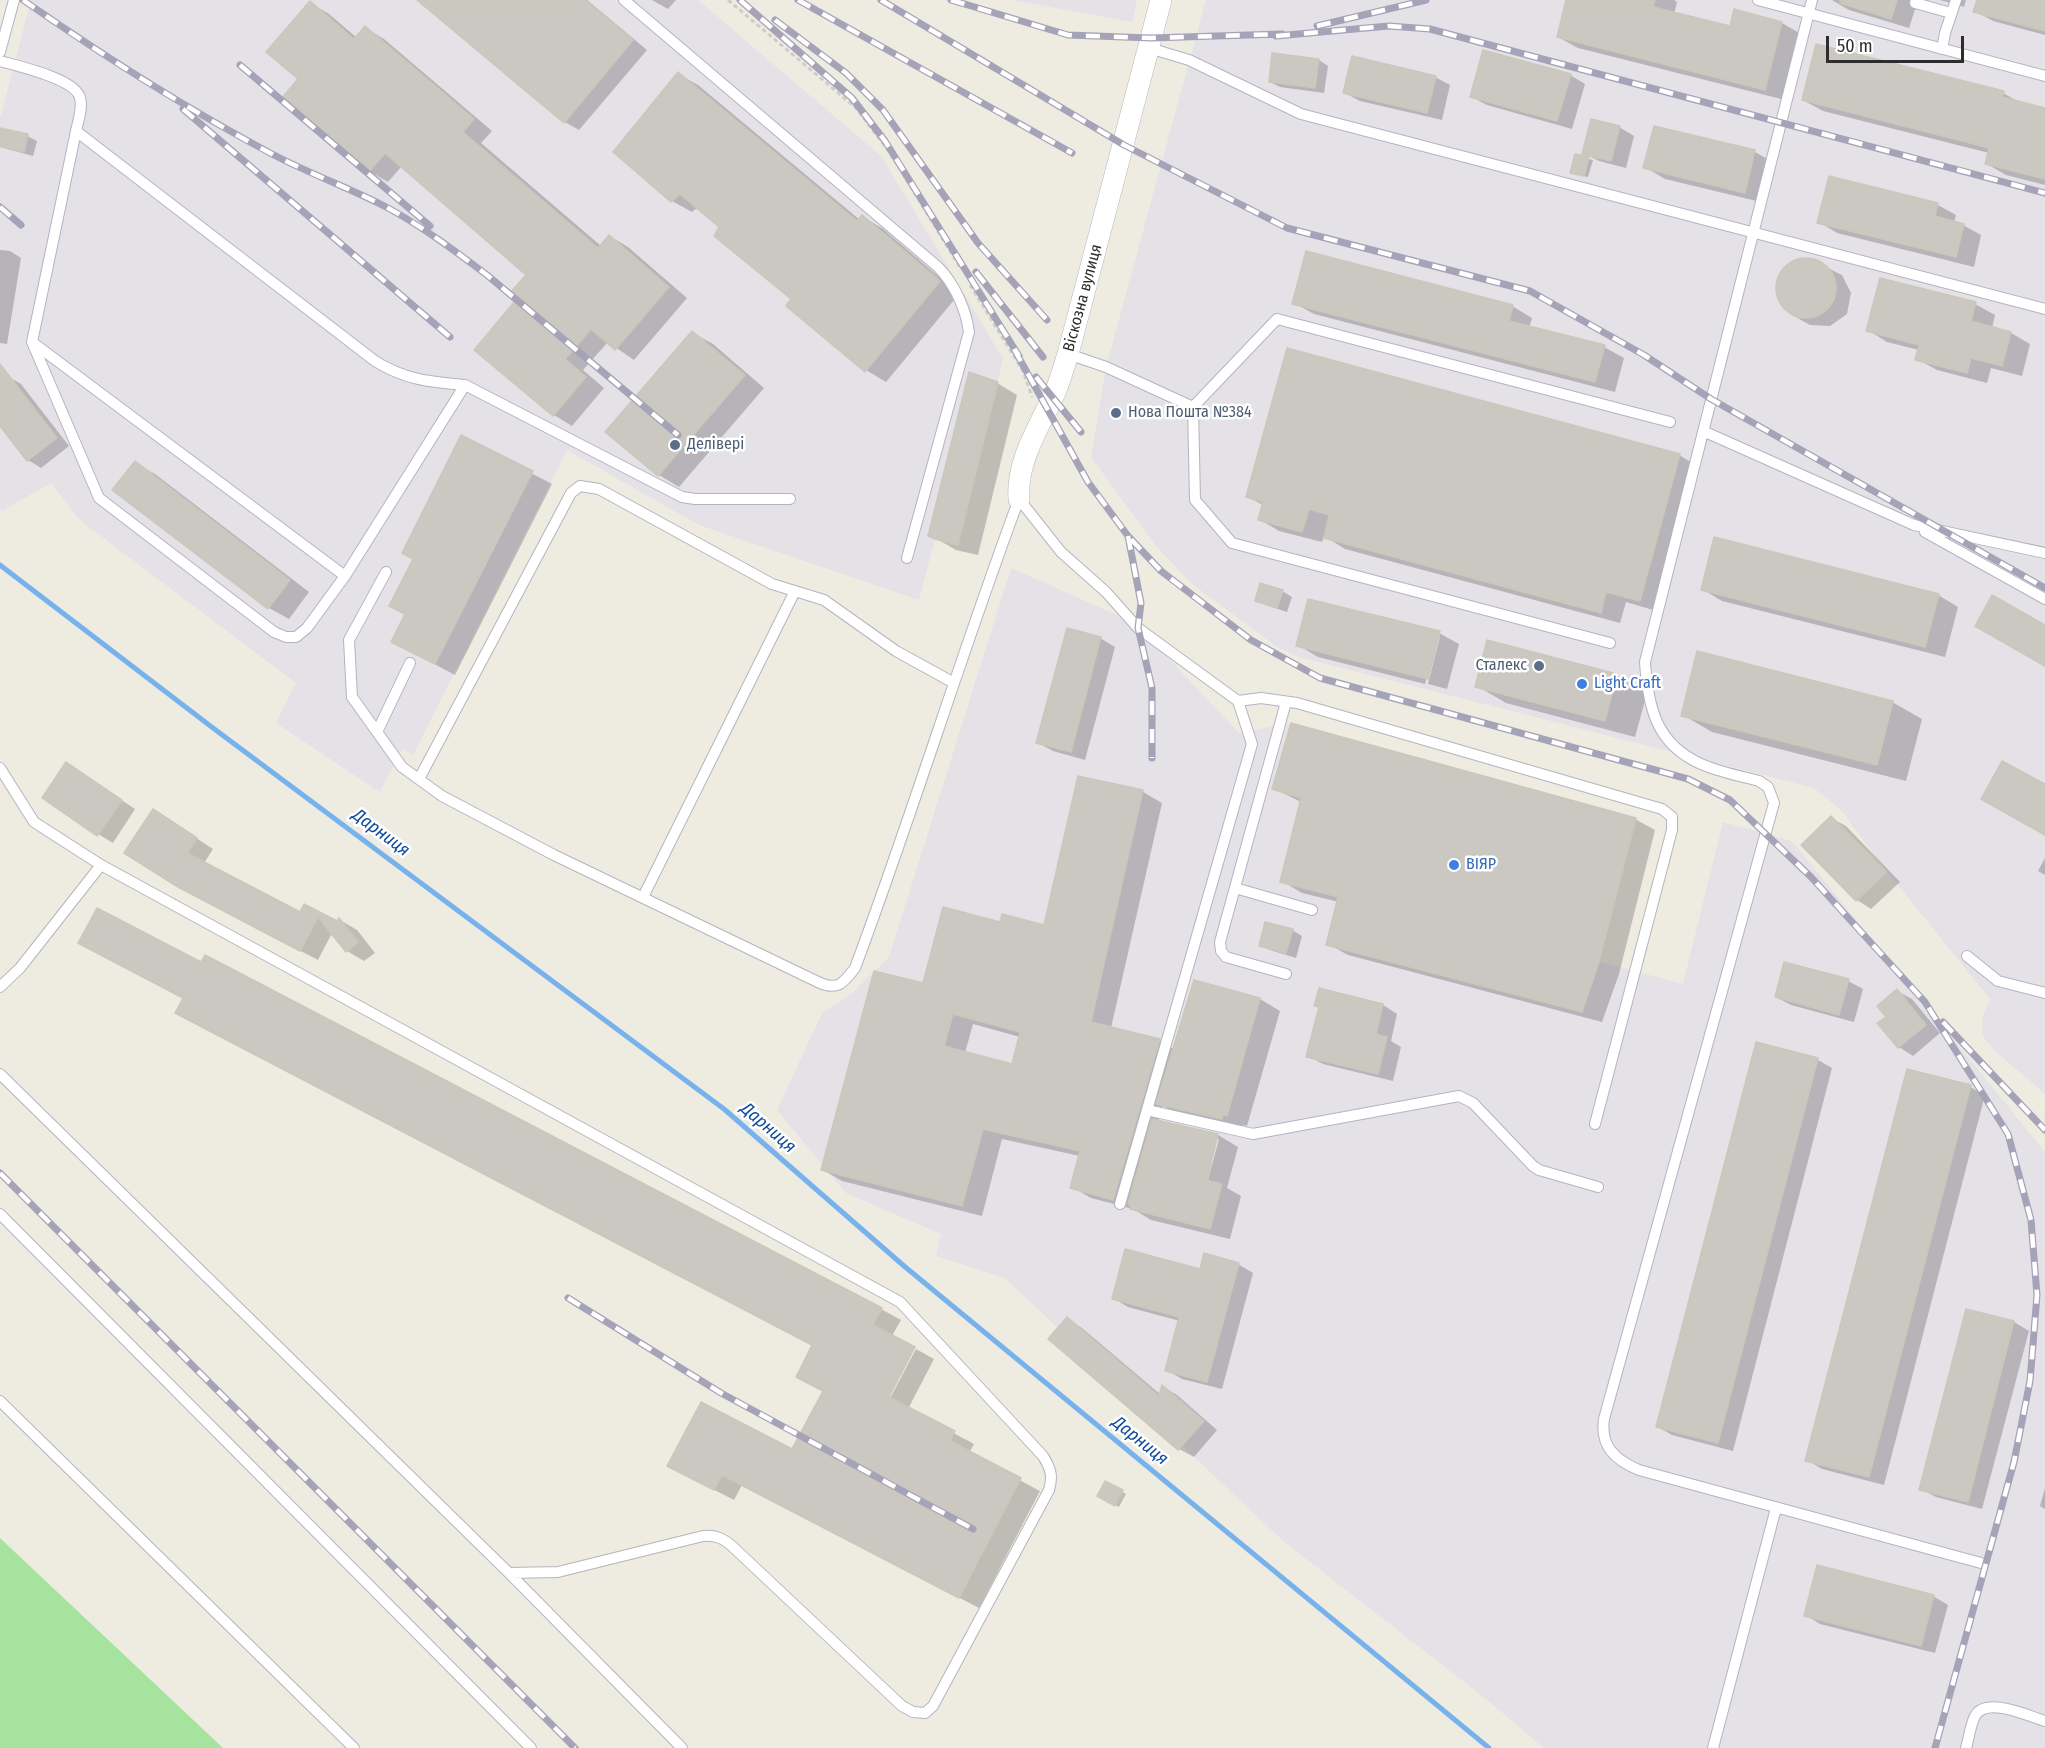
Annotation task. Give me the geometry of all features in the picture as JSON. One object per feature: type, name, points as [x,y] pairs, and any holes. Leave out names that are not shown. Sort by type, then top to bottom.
[{"type":"street","name":"Віскозна вулиця","points":[[1019,499],[1018,483],[1024,459],[1056,389],[1068,354],[1161,0]]},
{"type":"lane","points":[[0,52],[14,0]]},
{"type":"lane","points":[[624,0],[938,267],[951,284],[966,317],[969,332],[907,558]]},
{"type":"lane","points":[[1758,0],[2045,76]]},
{"type":"lane","points":[[1812,0],[1645,662],[1647,694],[1655,722],[1673,746],[1701,764],[1759,781],[1768,787],[1774,803],[1602,1431],[1615,1456],[1629,1466],[1981,1563]]},
{"type":"lane","points":[[1942,49],[1956,0]]},
{"type":"lane","points":[[1915,3],[1952,13]]},
{"type":"lane","points":[[1149,48],[1189,60],[1300,114],[2045,309]]},
{"type":"lane","points":[[0,61],[66,82],[76,88],[80,97],[81,108],[32,342],[99,498],[274,632],[286,637],[296,637],[307,628],[345,576],[465,385]]},
{"type":"lane","points":[[76,131],[375,362],[392,372],[423,381],[465,385],[682,496],[695,500],[790,499]]},
{"type":"lane","points":[[1610,643],[1232,543],[1195,500],[1193,407],[1277,319],[1670,422]]},
{"type":"lane","points":[[32,342],[345,576]]},
{"type":"lane","points":[[1068,354],[1106,367],[1193,407]]},
{"type":"lane","points":[[1703,431],[1914,525],[2045,599]]},
{"type":"lane","points":[[419,779],[571,493],[580,486],[599,489],[772,584],[824,600],[896,651],[954,683]]},
{"type":"lane","points":[[1019,499],[1061,552],[1106,592],[1138,628],[1238,701],[1252,744],[1120,1204]]},
{"type":"lane","name":"Віскозна вулиця","points":[[643,897],[818,982],[828,986],[837,986],[847,979],[855,968],[889,878],[985,589],[1019,499]]},
{"type":"lane","points":[[1914,525],[2045,553]]},
{"type":"lane","points":[[386,572],[349,640],[352,697],[402,767],[442,796],[554,855],[643,897],[795,591]]},
{"type":"lane","points":[[377,732],[410,663]]},
{"type":"lane","points":[[1238,701],[1261,698],[1286,702],[1662,809],[1672,817],[1672,830],[1595,1124]]},
{"type":"lane","points":[[1286,702],[1220,942],[1221,951],[1226,957],[1286,974]]},
{"type":"lane","points":[[0,768],[34,822],[101,865],[900,1302],[1043,1456],[1053,1478],[1049,1490],[945,1685],[933,1706],[925,1713],[913,1712],[902,1706],[733,1547],[724,1539],[714,1535],[558,1572],[509,1573]]},
{"type":"lane","points":[[0,987],[20,968],[101,865]]},
{"type":"lane","points":[[1235,888],[1312,909]]},
{"type":"lane","points":[[1967,956],[1998,981],[2045,993]]},
{"type":"lane","points":[[0,1074],[509,1573],[682,1748]]},
{"type":"lane","points":[[1147,1110],[1253,1134],[1459,1096],[1473,1104],[1539,1170],[1599,1187]]},
{"type":"lane","points":[[0,1214],[531,1748]]},
{"type":"lane","points":[[0,1401],[354,1748]]},
{"type":"lane","points":[[1713,1748],[1776,1508]]},
{"type":"lane","points":[[1966,1748],[1975,1717],[1980,1709],[1987,1706],[2045,1721]]},
{"type":"path","points":[[728,0],[856,108],[890,153],[962,272]]},
{"type":"path","points":[[968,282],[1023,371],[1040,422]]},
{"type":"shaded area","points":[[31,0],[698,0],[881,156],[1003,359],[958,545],[935,539],[919,600],[699,525],[567,450],[413,755],[402,749],[380,792],[276,723],[296,683],[81,521],[51,483],[2,511],[0,509],[0,119]]},
{"type":"shaded area","points":[[1012,0],[1137,0],[1132,22]]},
{"type":"shaded area","points":[[1206,0],[2045,0],[2045,1094],[1994,1050],[1982,1035],[1983,1016],[1990,999],[1880,863],[1842,811],[1814,788],[1299,657],[1277,647],[1192,584],[1156,546],[1091,457],[1106,367]]},
{"type":"shaded area","points":[[1011,568],[1135,623],[1239,733],[1291,723],[1636,818],[1600,962],[1683,984],[1723,822],[1792,841],[2045,1152],[2045,1748],[1544,1748],[1486,1699],[1283,1541],[1005,1278],[936,1256],[941,1234],[846,1193],[777,1110],[822,1013],[850,995],[889,957]]},
{"type":"green space","points":[[0,1538],[223,1748],[0,1748]]},
{"type":"building","points":[[417,0],[585,0],[633,40],[564,123]]},
{"type":"building","points":[[1566,0],[1655,0],[1653,7],[1730,26],[1734,9],[1782,22],[1765,90],[1557,37]]},
{"type":"building","points":[[1840,0],[1897,0],[1891,19],[1840,3]]},
{"type":"building","points":[[1977,0],[2045,0],[2045,31],[1973,12]]},
{"type":"building","points":[[310,1],[354,39],[365,26],[474,119],[463,132],[598,248],[609,235],[669,287],[615,350],[591,329],[565,359],[586,377],[553,416],[474,350],[516,300],[509,294],[526,275],[385,153],[368,173],[282,98],[298,79],[266,52]]},
{"type":"building","points":[[1816,44],[2004,91],[2002,97],[2045,108],[2045,179],[1985,164],[1989,148],[1802,100]]},
{"type":"building","points":[[1483,50],[1571,74],[1557,121],[1470,97]]},
{"type":"building","points":[[1272,53],[1319,59],[1315,88],[1269,82]]},
{"type":"building","points":[[1352,56],[1436,76],[1427,113],[1343,93]]},
{"type":"building","points":[[678,72],[857,221],[862,215],[940,281],[865,372],[786,306],[791,299],[714,236],[719,227],[680,194],[671,202],[613,152]]},
{"type":"building","points":[[1591,119],[1620,126],[1611,161],[1582,154]]},
{"type":"building","points":[[1654,126],[1755,150],[1745,193],[1643,168]]},
{"type":"building","points":[[0,128],[28,134],[24,152],[0,146]]},
{"type":"building","points":[[1575,154],[1589,157],[1584,176],[1570,173]]},
{"type":"building","points":[[1829,176],[1938,203],[1935,216],[1964,224],[1956,257],[1817,223]]},
{"type":"building","points":[[1306,251],[1513,305],[1509,321],[1605,345],[1595,382],[1292,304]]},
{"type":"building","points":[[1800,258],[1812,258],[1823,263],[1831,271],[1836,288],[1834,300],[1823,313],[1812,318],[1800,318],[1789,313],[1781,305],[1776,294],[1776,282],[1781,271],[1789,263]]},
{"type":"building","points":[[1880,278],[1976,302],[1971,321],[2011,332],[2002,366],[1971,358],[1967,373],[1915,360],[1919,345],[1866,331]]},
{"type":"building","points":[[692,331],[745,375],[658,476],[605,432]]},
{"type":"building","points":[[1287,348],[1680,454],[1640,601],[1606,592],[1601,613],[1324,538],[1329,515],[1309,509],[1302,532],[1258,520],[1263,502],[1246,497]]},
{"type":"building","points":[[0,364],[57,438],[27,461],[0,426]]},
{"type":"building","points":[[969,372],[998,382],[958,545],[928,536]]},
{"type":"building","points":[[461,435],[533,471],[435,664],[391,642],[405,614],[389,606],[413,559],[402,553]]},
{"type":"building","points":[[135,461],[290,580],[268,609],[112,490]]},
{"type":"building","points":[[1714,537],[1939,594],[1925,647],[1701,590]]},
{"type":"building","points":[[1260,583],[1283,590],[1277,608],[1255,601]]},
{"type":"building","points":[[1992,595],[2045,625],[2045,666],[1975,626]]},
{"type":"building","points":[[1308,599],[1440,631],[1428,679],[1296,646]]},
{"type":"building","points":[[1067,628],[1101,637],[1071,752],[1036,743]]},
{"type":"building","points":[[1487,640],[1617,674],[1605,721],[1475,687]]},
{"type":"building","points":[[1697,651],[1893,701],[1877,765],[1681,716]]},
{"type":"building","name":"ВІЯР","points":[[1291,723],[1636,818],[1599,962],[1582,1012],[1326,945],[1338,897],[1280,882],[1301,798],[1272,789]]},
{"type":"building","points":[[2002,761],[2045,784],[2045,835],[1981,799]]},
{"type":"building","points":[[66,762],[122,800],[97,836],[42,798]]},
{"type":"building","points":[[1078,776],[1143,790],[1091,1022],[1160,1039],[1113,1200],[1070,1188],[1080,1151],[983,1129],[962,1206],[821,1170],[874,971],[923,983],[943,907],[1000,922],[1002,914],[1044,925]],"holes":[[[953,1014],[1020,1032],[1012,1064],[944,1046]]]},
{"type":"building","points":[[153,809],[197,838],[187,853],[300,912],[304,904],[337,921],[339,918],[358,942],[346,952],[318,917],[300,951],[178,887],[124,853]]},
{"type":"building","points":[[1831,816],[1886,872],[1856,901],[1801,845]]},
{"type":"building","points":[[97,908],[201,962],[205,955],[882,1308],[873,1325],[915,1347],[889,1397],[955,1431],[950,1441],[1021,1478],[959,1598],[722,1475],[714,1490],[667,1466],[701,1402],[792,1449],[823,1391],[796,1377],[812,1345],[175,1013],[183,998],[78,943]]},
{"type":"building","points":[[1265,922],[1293,929],[1286,953],[1259,946]]},
{"type":"building","points":[[1784,962],[1849,979],[1839,1015],[1775,997]]},
{"type":"building","points":[[1194,980],[1260,998],[1227,1116],[1223,1114],[1222,1119],[1156,1104]]},
{"type":"building","points":[[1319,988],[1383,1004],[1376,1034],[1387,1037],[1378,1074],[1306,1057],[1319,1007],[1314,1006]]},
{"type":"building","points":[[1897,989],[1926,1025],[1898,1048],[1877,1023],[1886,1017],[1877,1006]]},
{"type":"building","points":[[1756,1042],[1818,1058],[1718,1443],[1656,1427]]},
{"type":"building","points":[[1907,1069],[1971,1085],[1869,1477],[1805,1461]]},
{"type":"building","points":[[1152,1119],[1218,1134],[1207,1180],[1222,1184],[1210,1229],[1130,1209],[1131,1205],[1128,1204]]},
{"type":"building","points":[[1125,1249],[1200,1269],[1204,1253],[1239,1263],[1207,1382],[1165,1371],[1179,1317],[1112,1299]]},
{"type":"building","points":[[1966,1309],[2014,1321],[1968,1502],[1919,1490]]},
{"type":"building","points":[[1067,1317],[1159,1396],[1162,1385],[1204,1421],[1178,1450],[1048,1339]]},
{"type":"building","points":[[1105,1481],[1123,1490],[1115,1506],[1097,1496]]},
{"type":"building","points":[[1817,1565],[1934,1595],[1921,1646],[1804,1616]]},
{"type":"waterway","name":"Дарниця","points":[[0,565],[213,728],[724,1109],[904,1266],[1489,1748]]},
{"type":"railway","points":[[23,0],[114,61],[208,119],[286,161],[388,208],[426,231],[487,275],[678,435]]},
{"type":"railway","points":[[740,0],[852,98],[885,141],[1019,356]]},
{"type":"railway","points":[[798,0],[1072,153]]},
{"type":"railway","points":[[881,0],[1124,145],[1287,228],[1530,291],[1644,355],[1711,399],[2045,588]]},
{"type":"railway","points":[[951,0],[1068,35],[1151,38],[1282,34]]},
{"type":"railway","points":[[1317,26],[1426,0]]},
{"type":"railway","points":[[775,20],[846,73],[883,110],[978,243],[1047,320]]},
{"type":"railway","points":[[1276,36],[1389,26],[1430,29],[2045,193]]},
{"type":"railway","points":[[240,65],[430,226]]},
{"type":"railway","points":[[183,109],[450,337]]},
{"type":"railway","points":[[0,207],[21,225]]},
{"type":"railway","points":[[976,272],[1043,357]]},
{"type":"railway","points":[[1014,349],[1088,482],[1128,536],[1161,571],[1251,640],[1320,678],[1688,779],[1730,800],[1811,877],[1925,1002],[2008,1134],[2031,1220],[2037,1295],[2030,1381],[2014,1462],[1935,1748]]},
{"type":"railway","points":[[1036,377],[1081,432]]},
{"type":"railway","points":[[1128,536],[1141,603],[1138,628],[1152,688],[1152,758]]},
{"type":"railway","points":[[1943,1022],[2045,1130]]},
{"type":"railway","points":[[0,1173],[575,1748]]},
{"type":"railway","points":[[568,1298],[721,1393],[973,1529]]},
{"type":"place","name":"Нова Пошта №384","points":[[1116,413]]},
{"type":"place","name":"Делівері","points":[[675,445]]},
{"type":"place","name":"Сталекс","points":[[1539,666]]},
{"type":"place","name":"Light Craft","points":[[1582,684]]},
{"type":"place","name":"ВІЯР","points":[[1454,865]]}]
